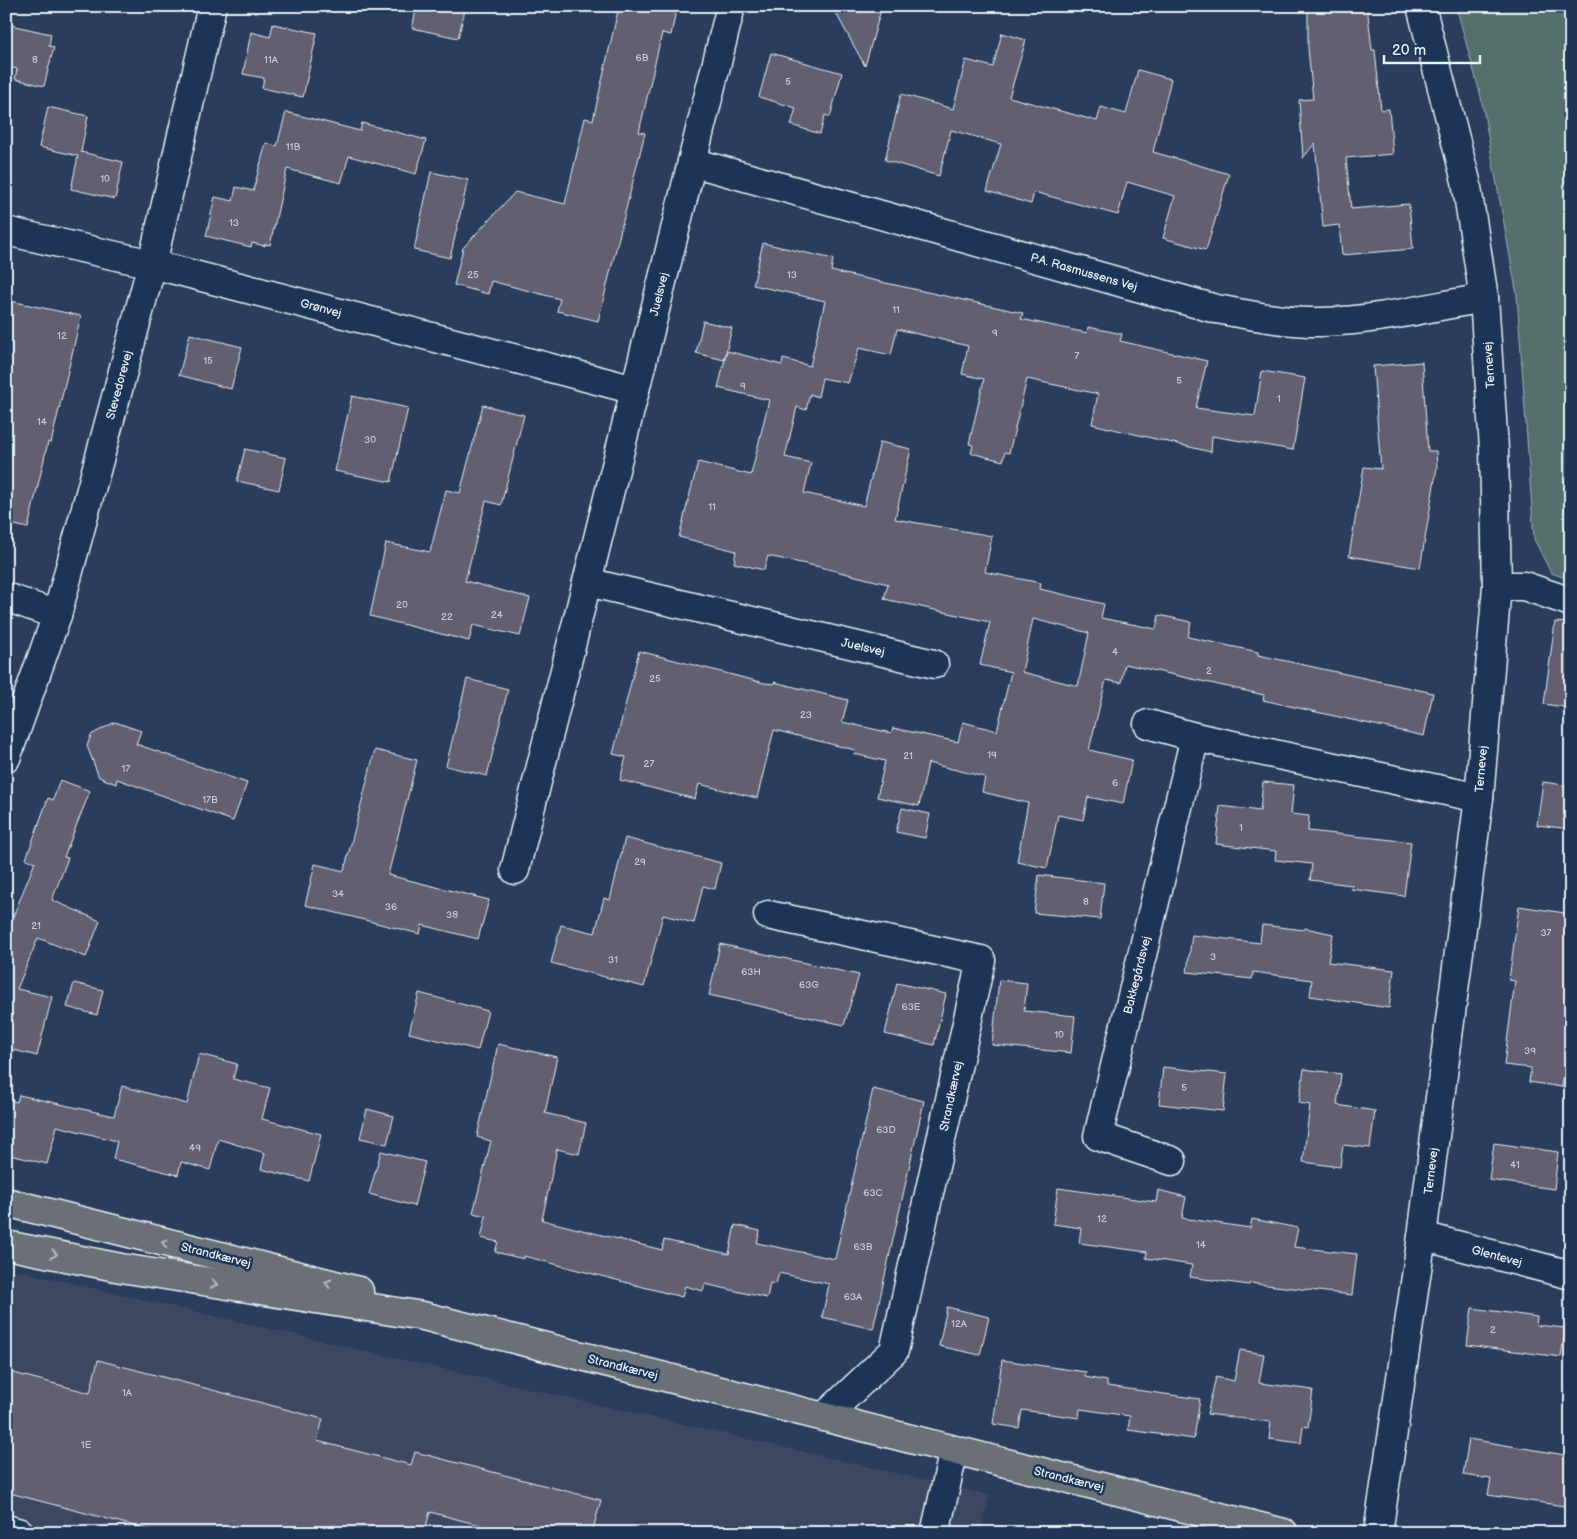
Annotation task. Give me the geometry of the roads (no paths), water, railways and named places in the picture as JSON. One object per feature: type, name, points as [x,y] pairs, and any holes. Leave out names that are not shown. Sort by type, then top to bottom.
[{"type":"main road","name":"Strandkærvej","points":[[6,1202],[372,1294],[423,1316]]},
{"type":"main road","name":"Strandkærvej","points":[[6,1245],[121,1268],[423,1316],[1284,1533]]},
{"type":"street","name":"Stevedorevej","points":[[6,758],[57,615],[152,264],[212,6]]},
{"type":"street","name":"Juelsvej","points":[[515,870],[731,6]]},
{"type":"street","name":"Ternevej","points":[[1378,1533],[1422,1236],[1479,798],[1497,586],[1494,448],[1484,298],[1466,181],[1421,6]]},
{"type":"street","name":"P.A. Rasmussens Vej","points":[[692,162],[1216,309],[1278,319],[1321,322],[1362,319],[1484,298]]},
{"type":"street","name":"Grønvej","points":[[6,231],[152,264],[635,390]]},
{"type":"street","name":"Juelsvej","points":[[587,582],[934,664]]},
{"type":"street","points":[[1497,586],[1524,586],[1571,602]]},
{"type":"street","points":[[6,597],[57,615]]},
{"type":"street","points":[[1148,724],[1194,737],[1479,798]]},
{"type":"street","name":"Bakkegårdsvej","points":[[1172,1161],[1098,1136],[1194,737]]},
{"type":"street","name":"Strandkærvej","points":[[768,915],[981,960],[894,1351],[824,1417]]},
{"type":"street","name":"Glentevej","points":[[1422,1236],[1571,1275]]},
{"type":"street","points":[[935,1533],[954,1450]]},
{"type":"street","points":[[6,1529],[20,1533]]}]
